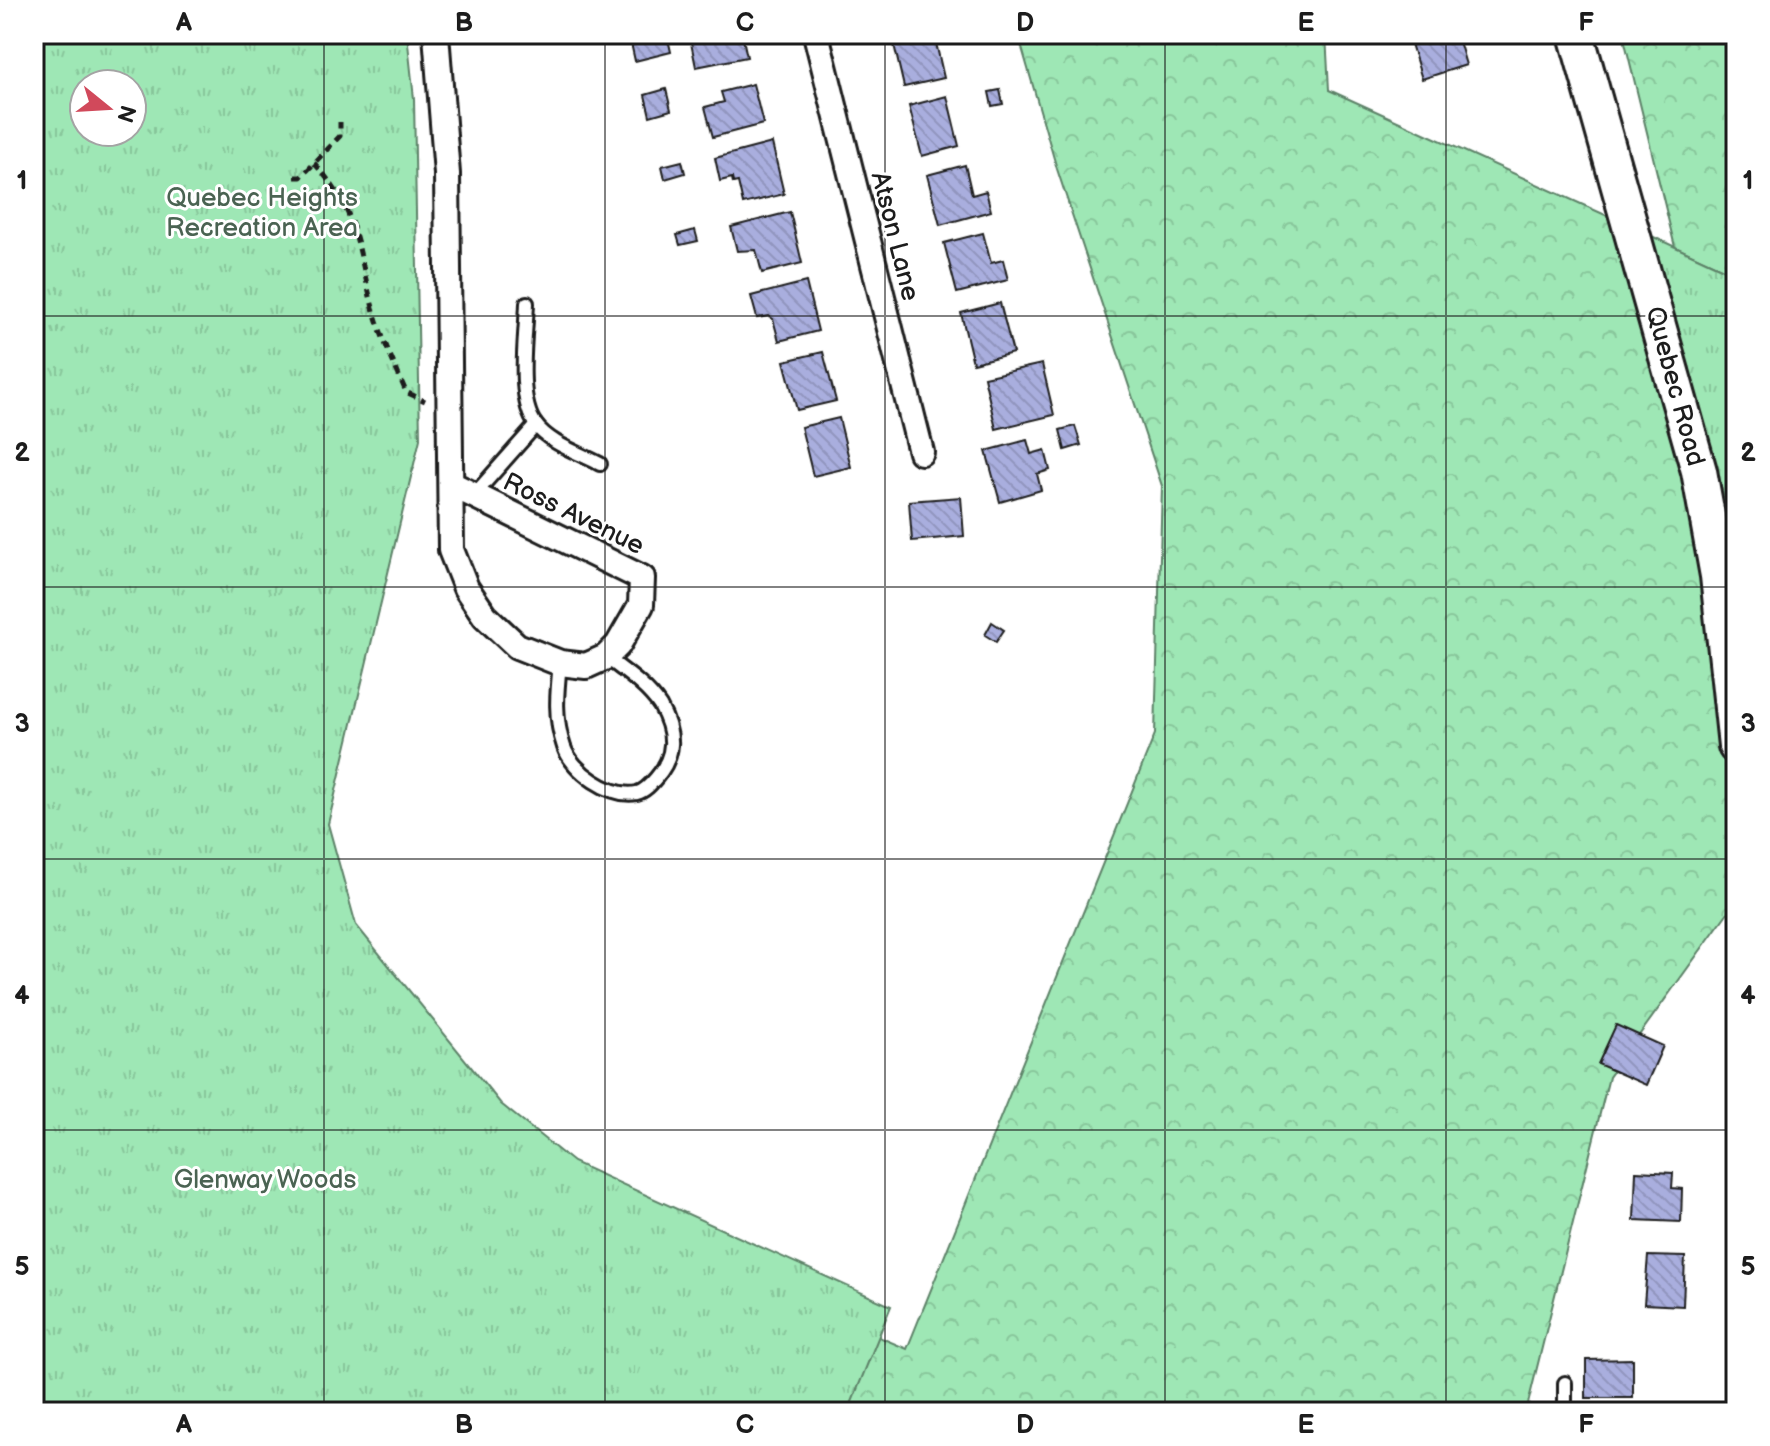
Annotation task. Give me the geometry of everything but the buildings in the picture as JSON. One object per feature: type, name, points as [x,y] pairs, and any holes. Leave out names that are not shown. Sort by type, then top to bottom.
[{"type":"street","points":[[436,34],[447,174],[451,550],[466,588],[485,616],[517,646],[560,663],[586,666],[606,657]]},
{"type":"street","name":"Atson Lane","points":[[816,34],[921,452]]},
{"type":"street","name":"Quebec Road","points":[[1576,34],[1669,354],[1699,471],[1723,534],[1736,746]]},
{"type":"street","name":"Ross Avenue","points":[[451,484],[642,578],[641,605],[618,645],[606,657]]},
{"type":"lane","points":[[527,303],[525,402],[536,425],[548,436],[600,464]]},
{"type":"lane","points":[[474,495],[536,425]]},
{"type":"lane","points":[[560,663],[555,715],[565,751],[586,777],[608,788],[636,793],[648,787],[668,764],[673,745],[670,729],[659,704],[606,657]]},
{"type":"lane","points":[[1565,1383],[1565,1412]]},
{"type":"path","points":[[295,177],[301,177],[340,136],[340,122]]},
{"type":"path","points":[[314,163],[331,182],[352,218],[374,313],[406,392],[427,401]]},
{"type":"green space","name":"Glenway Woods","points":[[34,34],[407,34],[414,99],[420,439],[328,824],[356,925],[501,1104],[573,1162],[891,1306],[848,1412],[34,1412]]},
{"type":"green space","points":[[1018,34],[1326,34],[1329,90],[1632,227],[1665,339],[1736,746],[1736,901],[1609,1077],[1526,1412],[34,1412],[199,230],[414,468],[268,800],[295,1016],[597,1217],[907,1349],[1155,734],[1162,486],[1057,169]]},
{"type":"green space","points":[[1623,34],[1736,34],[1736,275],[1675,247]]},
{"type":"green space","points":[[1632,227],[1736,275],[1736,746],[1718,576]]},
{"type":"park label","name":"Quebec Heights Recreation Area","points":[[262,212]]}]
